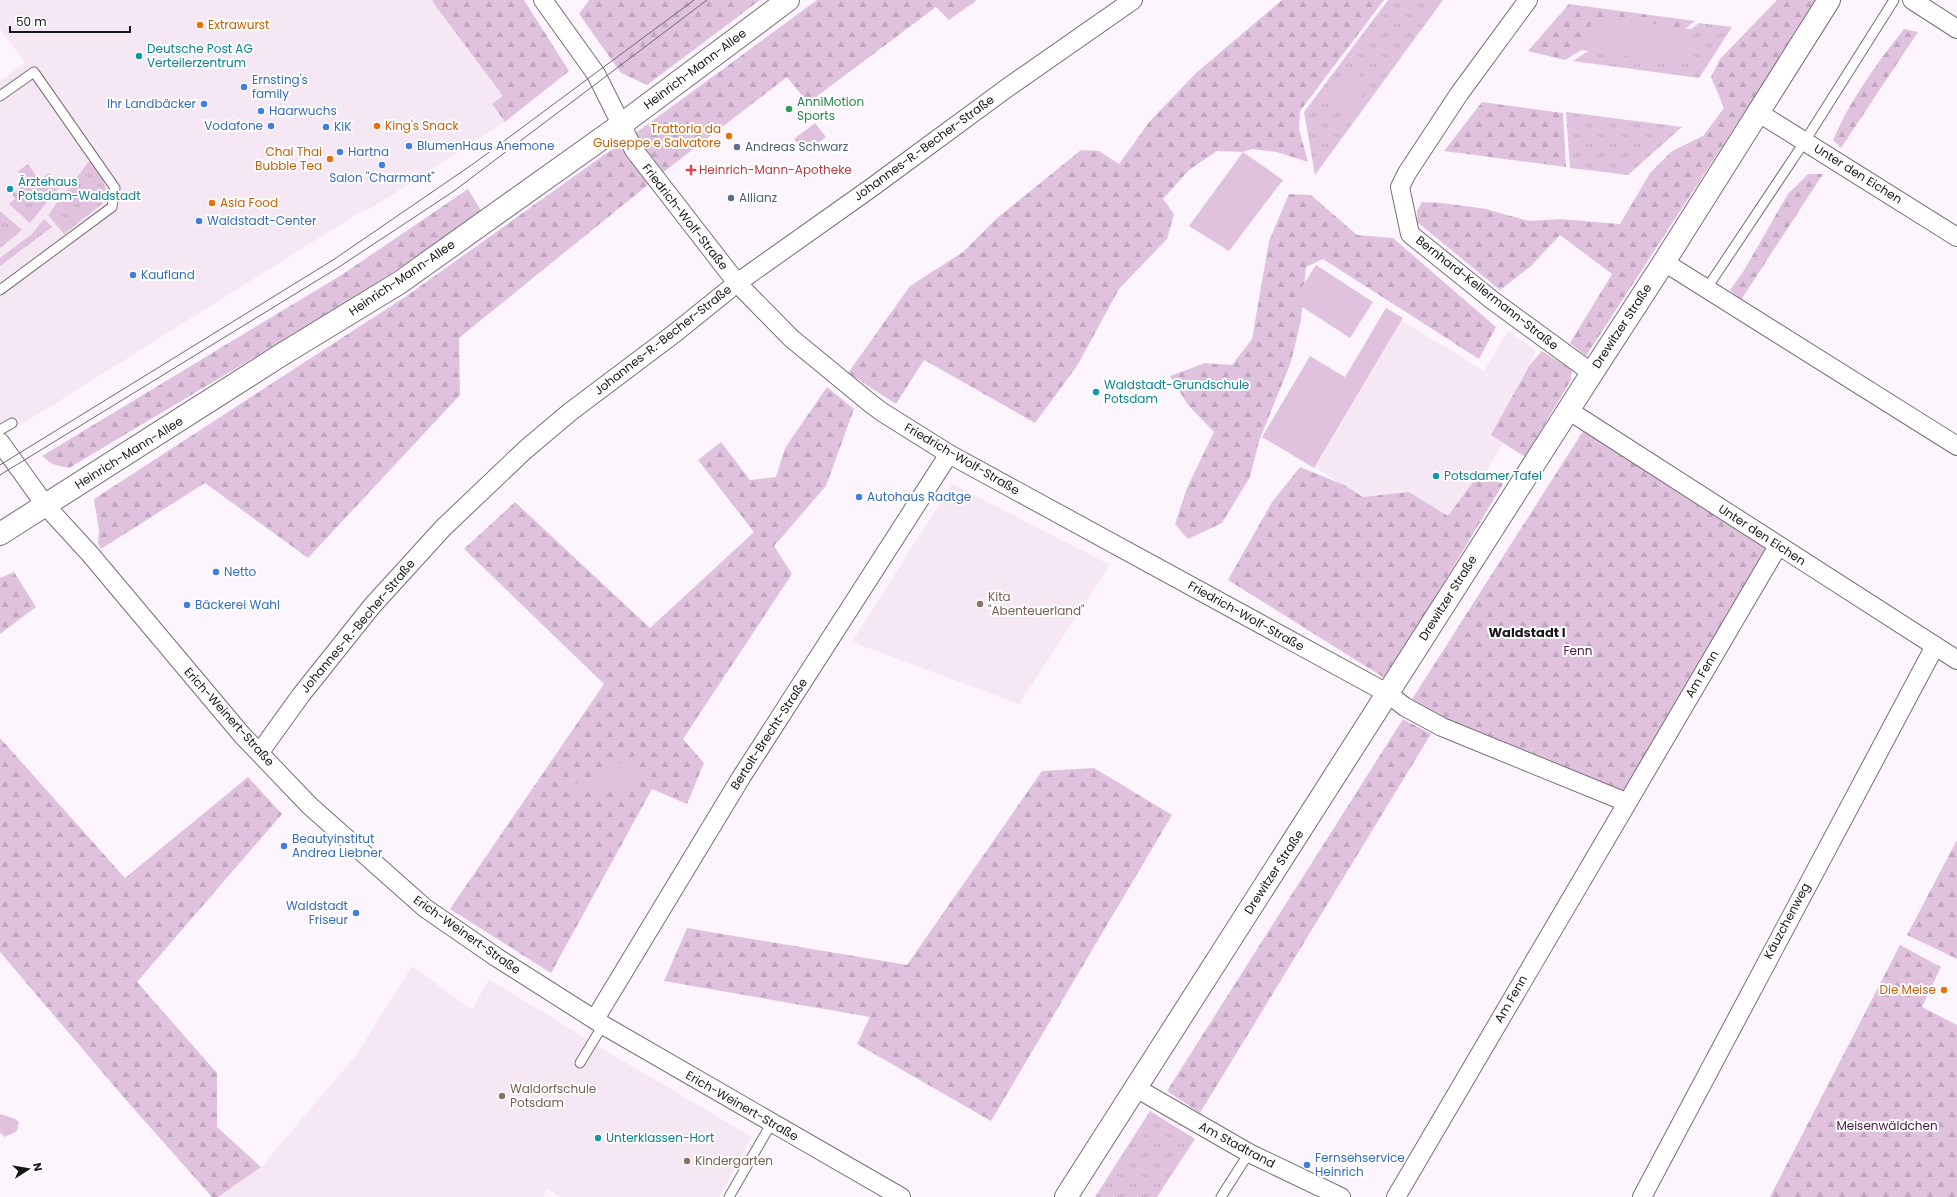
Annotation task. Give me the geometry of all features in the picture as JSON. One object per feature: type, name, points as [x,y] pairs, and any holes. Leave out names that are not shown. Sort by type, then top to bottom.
[{"type":"street","name":"Friedrich-Wolf-Straße","points":[[543,0],[596,74],[634,150],[737,283],[791,338],[882,412],[949,454],[1387,693]]},
{"type":"street","name":"Heinrich-Mann-Allee","points":[[0,534],[281,355],[398,283],[622,124],[788,0]]},
{"type":"street","name":"Johannes-R.-Becher-Straße","points":[[260,752],[301,695],[372,606],[444,528],[520,454],[564,417],[675,333],[737,283],[872,188],[1007,88],[1133,0]]},
{"type":"street","name":"Bernhard-Kellermann-Straße","points":[[1528,0],[1459,94],[1407,173],[1400,187],[1410,234],[1492,300],[1592,373]]},
{"type":"street","name":"Drewitzer Straße","points":[[1066,1197],[1759,113],[1829,0]]},
{"type":"street","points":[[1912,0],[1957,29]]},
{"type":"street","name":"Unter den Eichen","points":[[1759,113],[1805,140],[1957,237]]},
{"type":"street","points":[[1664,262],[1957,446]]},
{"type":"street","name":"Unter den Eichen","points":[[1568,410],[1957,660]]},
{"type":"street","name":"Erich-Weinert-Straße","points":[[0,442],[46,506],[90,554],[242,735],[260,752],[310,806],[425,908],[496,957],[599,1022],[772,1124],[901,1197]]},
{"type":"street","name":"Bertolt-Brecht-Straße","points":[[599,1022],[742,776],[949,454]]},
{"type":"street","name":"Am Fenn","points":[[1396,1197],[1626,802],[1778,546]]},
{"type":"street","name":"Käuzchenweg","points":[[1642,1197],[1935,646]]},
{"type":"street","points":[[1387,693],[1405,706],[1442,727],[1626,802]]},
{"type":"street","name":"Am Stadtrand","points":[[1136,1088],[1249,1153],[1341,1197]]},
{"type":"lane","points":[[1707,288],[1805,140],[1894,0]]},
{"type":"lane","points":[[0,96],[34,72],[115,188],[112,207],[0,290]]},
{"type":"lane","points":[[0,430],[12,423]]},
{"type":"lane","points":[[580,1063],[599,1022]]},
{"type":"lane","points":[[729,1197],[772,1124]]},
{"type":"lane","points":[[1221,1197],[1249,1153]]},
{"type":"shaded area","points":[[0,0],[434,0],[433,1],[503,96],[492,105],[505,122],[373,207],[359,213],[0,438],[0,81],[25,63],[0,29]]},
{"type":"shaded area","points":[[1402,321],[1484,371],[1508,331],[1536,351],[1491,435],[1503,443],[1455,524],[1391,519],[1315,467]]},
{"type":"shaded area","name":"Kita \"Abenteuerland\"","points":[[952,484],[1110,565],[1019,704],[852,642]]},
{"type":"shaded area","name":"Waldorfschule Potsdam","points":[[412,966],[472,1010],[489,979],[608,1052],[752,1137],[719,1197],[560,1197],[548,1189],[543,1197],[218,1197],[261,1167],[357,1054]]},
{"type":"green space","points":[[524,0],[569,71],[505,122],[492,104],[503,96],[432,1]]},
{"type":"green space","points":[[589,0],[760,0],[647,85],[621,73],[579,14]]},
{"type":"green space","points":[[817,0],[977,0],[949,20],[936,7],[808,103],[787,77],[661,174],[633,135]]},
{"type":"green space","points":[[1282,0],[1384,0],[1300,111],[1299,129],[1308,162],[1277,152],[1252,149],[1243,152],[1217,151],[1189,170],[1163,199],[1174,214],[1167,239],[1119,289],[1077,366],[1035,423],[924,360],[896,404],[848,373],[910,286],[963,252],[996,219],[1081,150],[1099,151],[1119,164],[1150,121],[1196,73]]},
{"type":"green space","points":[[1388,0],[1443,0],[1315,175],[1304,112]]},
{"type":"green space","points":[[1777,0],[1817,0],[1586,356],[1570,343],[1612,274],[1560,235],[1530,267],[1500,290],[1417,222],[1417,211],[1422,202],[1443,203],[1486,209],[1529,221],[1560,219],[1620,224],[1650,173],[1672,151],[1703,136],[1724,108],[1711,77],[1720,59]]},
{"type":"green space","points":[[1569,4],[1695,21],[1663,46],[1593,43],[1565,60],[1528,51]]},
{"type":"green space","points":[[1597,17],[1698,30],[1677,62],[1573,49]]},
{"type":"green space","points":[[1699,23],[1732,27],[1699,78],[1573,61],[1593,48],[1662,51]]},
{"type":"green space","points":[[1904,29],[1918,32],[1841,148],[1833,140],[1847,111],[1874,69]]},
{"type":"green space","points":[[1350,68],[1370,85],[1347,117],[1326,99]]},
{"type":"green space","points":[[1482,102],[1563,113],[1566,167],[1444,151]]},
{"type":"green space","points":[[1566,112],[1682,127],[1628,175],[1570,168]]},
{"type":"green space","points":[[815,123],[826,137],[805,153],[794,139]]},
{"type":"green space","points":[[618,145],[649,184],[459,338],[460,395],[308,558],[205,483],[101,549],[98,543],[99,530],[94,499],[408,295]]},
{"type":"green space","points":[[1243,152],[1283,180],[1229,251],[1189,226]]},
{"type":"green space","points":[[90,160],[102,177],[106,190],[102,204],[64,234],[48,215]]},
{"type":"green space","points":[[28,164],[39,180],[49,173],[59,187],[30,223],[9,204],[15,199],[12,194],[26,183],[18,171]]},
{"type":"green space","points":[[1808,174],[1823,174],[1741,300],[1730,290],[1743,272],[1788,194]]},
{"type":"green space","points":[[468,189],[482,212],[357,296],[69,468],[52,464],[42,456],[343,274]]},
{"type":"green space","points":[[1289,194],[1311,195],[1357,235],[1393,238],[1496,327],[1479,359],[1323,259],[1306,267],[1301,320],[1291,362],[1259,441],[1250,477],[1222,523],[1188,539],[1175,524],[1187,488],[1214,432],[1188,405],[1170,376],[1205,363],[1232,365],[1252,339],[1269,241]]},
{"type":"green space","points":[[0,211],[22,230],[0,248]]},
{"type":"green space","points":[[44,219],[52,227],[0,266],[0,258],[32,234]]},
{"type":"green space","points":[[1316,265],[1373,302],[1350,338],[1293,301]]},
{"type":"green space","points":[[1386,308],[1403,318],[1314,468],[1262,437],[1310,356],[1345,377]]},
{"type":"green space","points":[[1542,351],[1572,370],[1571,380],[1525,457],[1491,435],[1529,366]]},
{"type":"green space","points":[[827,387],[854,409],[826,486],[774,546],[792,574],[683,739],[704,763],[687,804],[652,789],[551,973],[450,909],[604,684],[464,549],[515,502],[650,628],[754,532],[698,460],[721,442],[750,480],[776,477],[785,448]]},
{"type":"green space","name":"Fenn","points":[[1585,428],[1771,547],[1625,795],[1409,704]]},
{"type":"green space","points":[[1300,467],[1344,485],[1363,497],[1409,492],[1448,516],[1481,471],[1503,484],[1386,679],[1228,580],[1272,502]]},
{"type":"green space","points":[[14,572],[36,607],[0,634],[0,578]]},
{"type":"green space","points":[[1403,719],[1431,734],[1200,1113],[1167,1091]]},
{"type":"green space","points":[[0,738],[125,878],[248,777],[282,814],[137,982],[217,1073],[217,1127],[261,1167],[218,1197],[212,1197],[126,1100],[0,952]]},
{"type":"green space","points":[[640,754],[639,791],[569,787]]},
{"type":"green space","points":[[1094,768],[1172,815],[991,1121],[857,1044],[870,1017],[664,981],[687,928],[907,965],[1042,771]]},
{"type":"green space","points":[[1957,840],[1957,959],[1907,935]]},
{"type":"green space","name":"Meisenwäldchen","points":[[1900,945],[1941,967],[1922,1007],[1957,1025],[1957,1197],[1770,1197]]},
{"type":"green space","points":[[1150,1111],[1195,1139],[1157,1197],[1095,1197]]},
{"type":"green space","points":[[0,1114],[15,1119],[19,1122],[17,1131],[5,1137],[0,1133]]},
{"type":"tram line","points":[[0,465],[333,260],[473,164],[694,0]]},
{"type":"tram line","points":[[0,475],[339,267],[454,191],[707,0]]},
{"type":"place","name":"Extrawurst","points":[[200,25]]},
{"type":"place","name":"Deutsche Post AG Verteilerzentrum","points":[[139,56]]},
{"type":"place","name":"Ernsting's family","points":[[244,87]]},
{"type":"place","name":"Ihr Landbäcker","points":[[204,104]]},
{"type":"place","name":"AnniMotion Sports","points":[[789,109]]},
{"type":"place","name":"Haarwuchs","points":[[261,111]]},
{"type":"place","name":"Vodafone","points":[[271,126]]},
{"type":"place","name":"King's Snack","points":[[377,126]]},
{"type":"place","name":"KiK","points":[[326,127]]},
{"type":"place","name":"Trattoria da Guiseppe e Salvatore","points":[[729,136]]},
{"type":"place","name":"BlumenHaus Anemone","points":[[409,146]]},
{"type":"place","name":"Andreas Schwarz","points":[[737,147]]},
{"type":"place","name":"Hartna","points":[[340,152]]},
{"type":"place","name":"Chai Thai Bubble Tea","points":[[330,159]]},
{"type":"place","name":"Salon \"Charmant\"","points":[[382,165]]},
{"type":"place","name":"Heinrich-Mann-Apotheke","points":[[691,170]]},
{"type":"place","name":"Ärztehaus Potsdam-Waldstadt","points":[[10,189]]},
{"type":"place","name":"Allianz","points":[[731,198]]},
{"type":"place","name":"Asia Food","points":[[212,203]]},
{"type":"place","name":"Waldstadt-Center","points":[[199,221]]},
{"type":"place","name":"Kaufland","points":[[133,275]]},
{"type":"place","name":"Waldstadt-Grundschule Potsdam","points":[[1096,392]]},
{"type":"place","name":"Potsdamer Tafel","points":[[1436,476]]},
{"type":"place","name":"Autohaus Radtge","points":[[859,497]]},
{"type":"place","name":"Netto","points":[[216,572]]},
{"type":"place","name":"Kita \"Abenteuerland\"","points":[[980,604]]},
{"type":"place","name":"Bäckerei Wahl","points":[[187,605]]},
{"type":"place","name":"Beautyinstitut Andrea Liebner","points":[[284,846]]},
{"type":"place","name":"Waldstadt Friseur","points":[[356,913]]},
{"type":"place","name":"Die Meise","points":[[1944,990]]},
{"type":"place","name":"Waldorfschule Potsdam","points":[[502,1096]]},
{"type":"place","name":"Unterklassen-Hort","points":[[598,1138]]},
{"type":"place","name":"Kindergarten","points":[[687,1161]]},
{"type":"place","name":"Fernsehservice Heinrich","points":[[1307,1165]]},
{"type":"district","name":"Waldstadt I","points":[[1527,632]]}]
